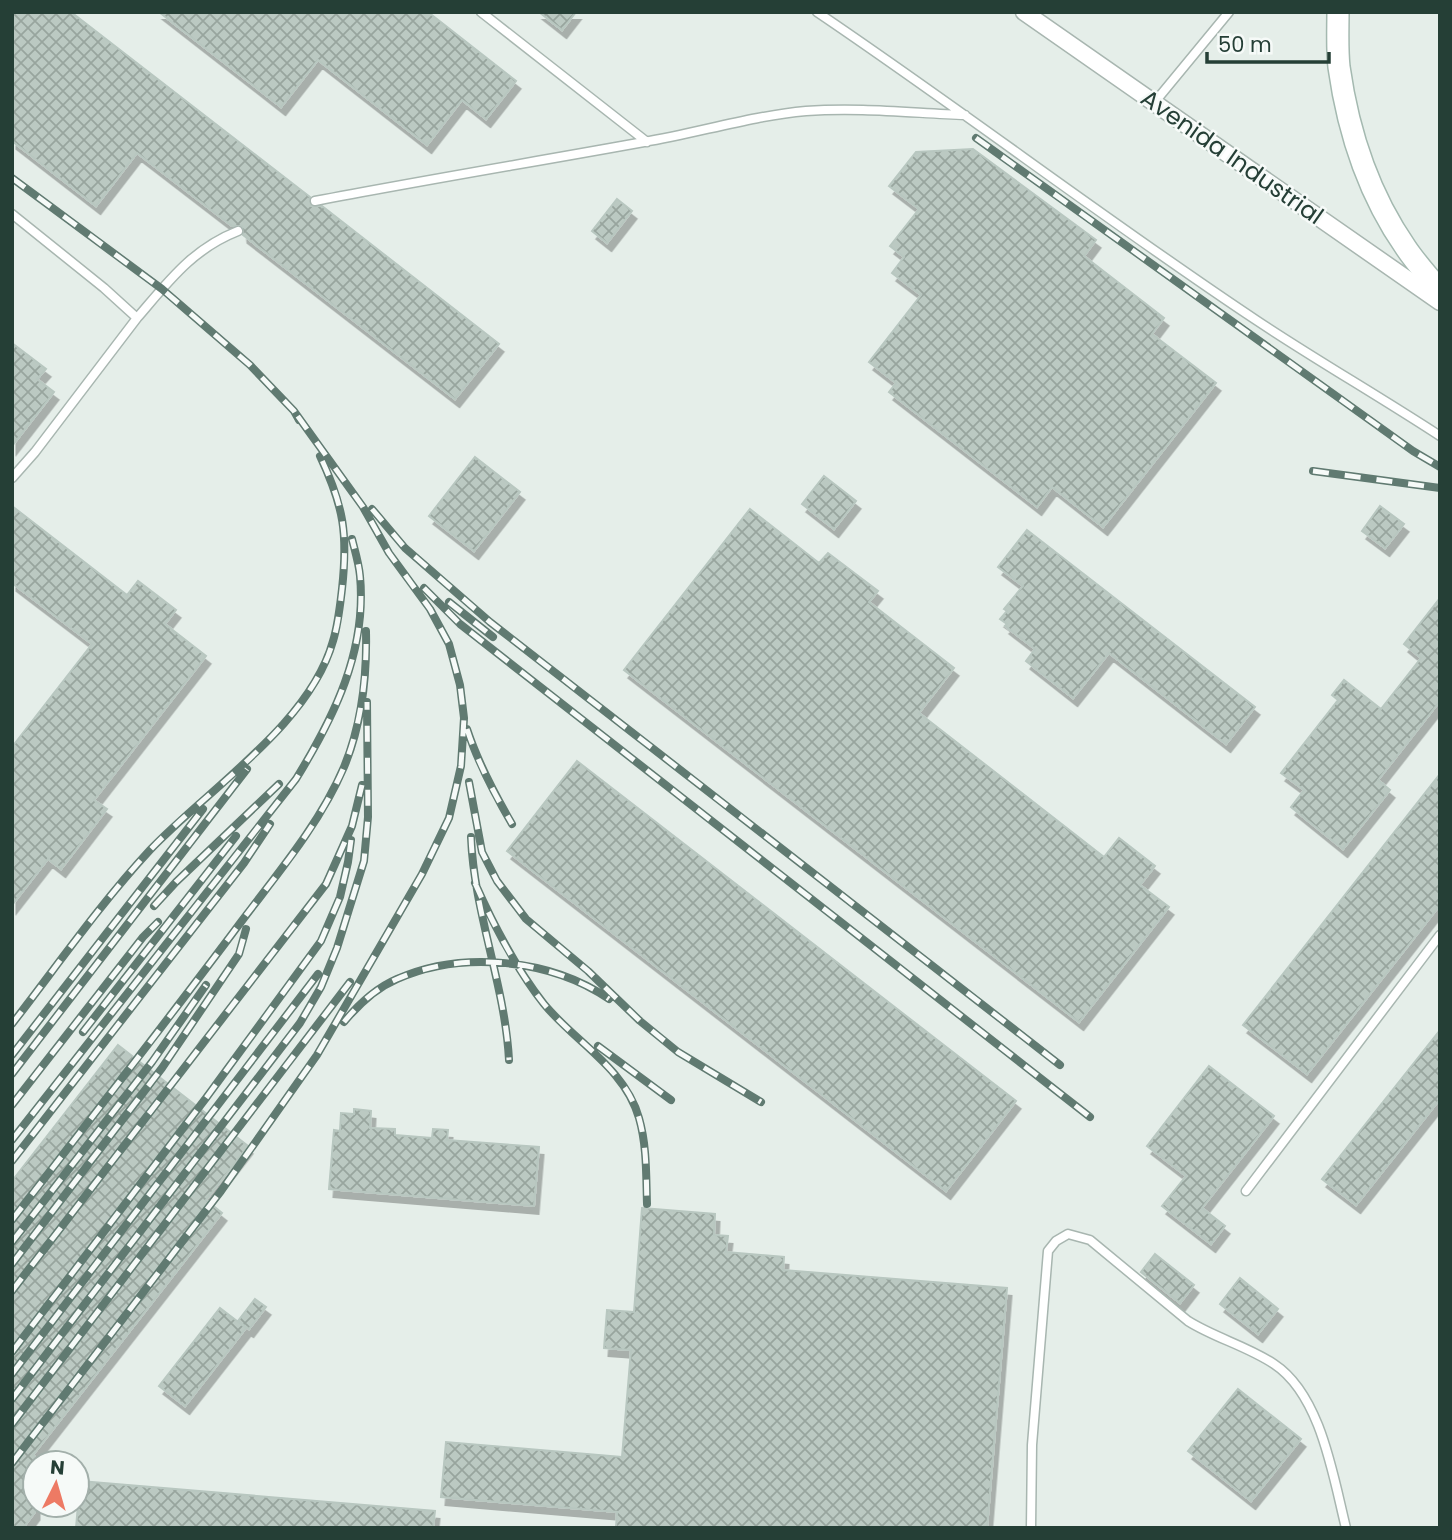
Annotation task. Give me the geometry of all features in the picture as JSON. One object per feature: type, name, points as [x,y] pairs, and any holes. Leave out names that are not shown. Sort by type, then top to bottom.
[{"type":"street","name":"Avenida Industrial","points":[[1024,12],[1440,302]]},
{"type":"street","points":[[1338,12],[1339,64],[1348,114],[1362,164],[1405,248],[1440,291]]},
{"type":"lane","points":[[481,12],[647,142]]},
{"type":"lane","points":[[817,12],[1256,320],[1440,436]]},
{"type":"lane","points":[[1154,103],[1229,12]]},
{"type":"lane","points":[[315,201],[803,112],[846,109],[965,115]]},
{"type":"lane","points":[[12,214],[137,318]]},
{"type":"lane","points":[[12,478],[137,318],[192,256],[215,240],[238,230]]},
{"type":"lane","points":[[1246,1191],[1440,935]]},
{"type":"lane","points":[[1031,1528],[1032,1445],[1048,1251],[1056,1241],[1068,1234],[1090,1240],[1188,1321],[1258,1355],[1290,1377],[1303,1394],[1314,1417],[1346,1528]]},
{"type":"building","points":[[12,12],[71,12],[310,197],[311,206],[322,206],[499,344],[455,399],[243,235],[242,226],[232,226],[137,153],[96,206],[12,141]]},
{"type":"building","points":[[159,12],[428,12],[516,81],[486,119],[462,100],[427,145],[318,60],[281,107]]},
{"type":"building","points":[[539,12],[576,12],[562,30]]},
{"type":"building","points":[[973,149],[1096,240],[1084,256],[1164,318],[1152,334],[1216,383],[1103,527],[1052,487],[1037,507],[889,392],[896,383],[869,362],[921,295],[892,273],[904,257],[890,246],[919,209],[889,186],[916,152]]},
{"type":"building","points":[[617,199],[632,211],[607,243],[592,231]]},
{"type":"building","points":[[12,343],[46,369],[37,379],[54,392],[12,446]]},
{"type":"building","points":[[475,457],[520,492],[474,551],[429,516]]},
{"type":"building","points":[[824,476],[856,501],[834,529],[802,504]]},
{"type":"building","points":[[12,506],[127,595],[138,581],[176,610],[165,624],[206,656],[94,800],[107,809],[61,869],[48,859],[12,905],[12,747],[92,644],[12,583]]},
{"type":"building","points":[[1380,506],[1404,524],[1385,548],[1362,531]]},
{"type":"building","points":[[750,509],[819,563],[828,553],[878,591],[869,602],[954,668],[919,713],[1104,857],[1119,838],[1155,866],[1140,885],[1169,907],[1079,1022],[624,670]]},
{"type":"building","points":[[1027,530],[1255,707],[1226,744],[1109,653],[1073,698],[1026,661],[1035,649],[1000,619],[1007,611],[1004,609],[1023,586],[998,567]]},
{"type":"building","points":[[1440,598],[1440,701],[1378,780],[1390,790],[1343,849],[1291,807],[1304,790],[1281,773],[1338,700],[1332,695],[1344,680],[1381,709],[1421,658],[1404,644]]},
{"type":"building","points":[[577,761],[1016,1101],[946,1191],[507,851]]},
{"type":"building","points":[[1440,774],[1440,905],[1307,1074],[1243,1025]]},
{"type":"building","points":[[1440,1030],[1440,1099],[1356,1205],[1322,1179]]},
{"type":"building","points":[[118,1045],[248,1146],[206,1200],[222,1213],[38,1449],[21,1449],[21,1519],[30,1519],[23,1528],[12,1528],[12,1181]]},
{"type":"building","points":[[1209,1066],[1274,1116],[1202,1208],[1225,1226],[1211,1244],[1162,1206],[1186,1176],[1147,1146]]},
{"type":"building","points":[[354,1109],[371,1111],[370,1128],[395,1129],[395,1135],[432,1138],[433,1129],[448,1130],[447,1140],[539,1147],[534,1206],[329,1189],[334,1130],[340,1131],[341,1113],[354,1114]]},
{"type":"building","points":[[642,1208],[715,1214],[714,1235],[728,1236],[726,1252],[784,1257],[783,1270],[1007,1288],[987,1528],[616,1528],[617,1512],[441,1497],[446,1442],[622,1457],[631,1350],[604,1348],[607,1310],[634,1312]]},
{"type":"building","points":[[1155,1254],[1194,1285],[1180,1303],[1141,1272]]},
{"type":"building","points":[[1240,1278],[1278,1309],[1258,1334],[1220,1304]]},
{"type":"building","points":[[255,1299],[266,1307],[249,1329],[238,1321]]},
{"type":"building","points":[[220,1308],[246,1328],[185,1406],[159,1386]]},
{"type":"building","points":[[1238,1389],[1301,1439],[1251,1501],[1188,1451]]},
{"type":"building","points":[[91,1482],[435,1511],[433,1528],[76,1528],[77,1519],[91,1519]]},
{"type":"railway","points":[[976,138],[1413,451],[1440,467]]},
{"type":"railway","points":[[12,178],[162,289],[250,365],[294,411],[299,420]]},
{"type":"railway","points":[[12,1463],[221,1191],[317,1055],[422,874],[449,818],[461,766],[464,718],[460,685],[449,644],[430,609],[389,553],[363,507],[294,411]]},
{"type":"railway","points":[[12,1024],[96,913],[150,850],[280,728],[303,700],[321,671],[336,629],[342,589],[344,536],[339,506],[320,456]]},
{"type":"railway","points":[[1313,471],[1440,488]]},
{"type":"railway","points":[[372,509],[405,548],[490,622],[1060,1065]]},
{"type":"railway","points":[[12,1140],[296,779],[310,756],[335,707],[353,657],[361,604],[360,576],[352,539]]},
{"type":"railway","points":[[424,588],[460,624],[1090,1117]]},
{"type":"railway","points":[[449,602],[493,637]]},
{"type":"railway","points":[[12,1220],[278,874],[321,811],[344,767],[355,735],[364,683],[366,631]]},
{"type":"railway","points":[[12,1399],[300,1023],[321,987],[337,948],[364,861],[368,817],[367,702]]},
{"type":"railway","points":[[467,729],[487,778],[512,824]]},
{"type":"railway","points":[[12,1074],[247,769]]},
{"type":"railway","points":[[469,782],[482,852],[497,881],[526,919],[678,1052],[761,1102]]},
{"type":"railway","points":[[154,906],[279,784]]},
{"type":"railway","points":[[12,1291],[326,884],[352,826],[362,785]]},
{"type":"railway","points":[[12,1055],[203,809]]},
{"type":"railway","points":[[12,1161],[244,863],[270,824]]},
{"type":"railway","points":[[83,1032],[236,836]]},
{"type":"railway","points":[[471,837],[473,865],[502,1004],[509,1060]]},
{"type":"railway","points":[[12,1352],[206,1098],[321,941],[340,897],[351,840]]},
{"type":"railway","points":[[475,883],[506,946],[533,990],[556,1018],[611,1070],[632,1100],[643,1139],[647,1204]]},
{"type":"railway","points":[[12,1105],[143,937],[158,922]]},
{"type":"railway","points":[[12,1264],[162,1068],[239,954],[246,929]]},
{"type":"railway","points":[[344,1022],[355,1009],[389,983],[422,970],[449,964],[506,963],[534,967],[586,985],[609,999]]},
{"type":"railway","points":[[12,1374],[318,974]]},
{"type":"railway","points":[[12,1424],[350,982]]},
{"type":"railway","points":[[12,1242],[152,1062],[206,985]]},
{"type":"railway","points":[[598,1046],[671,1100]]}]
